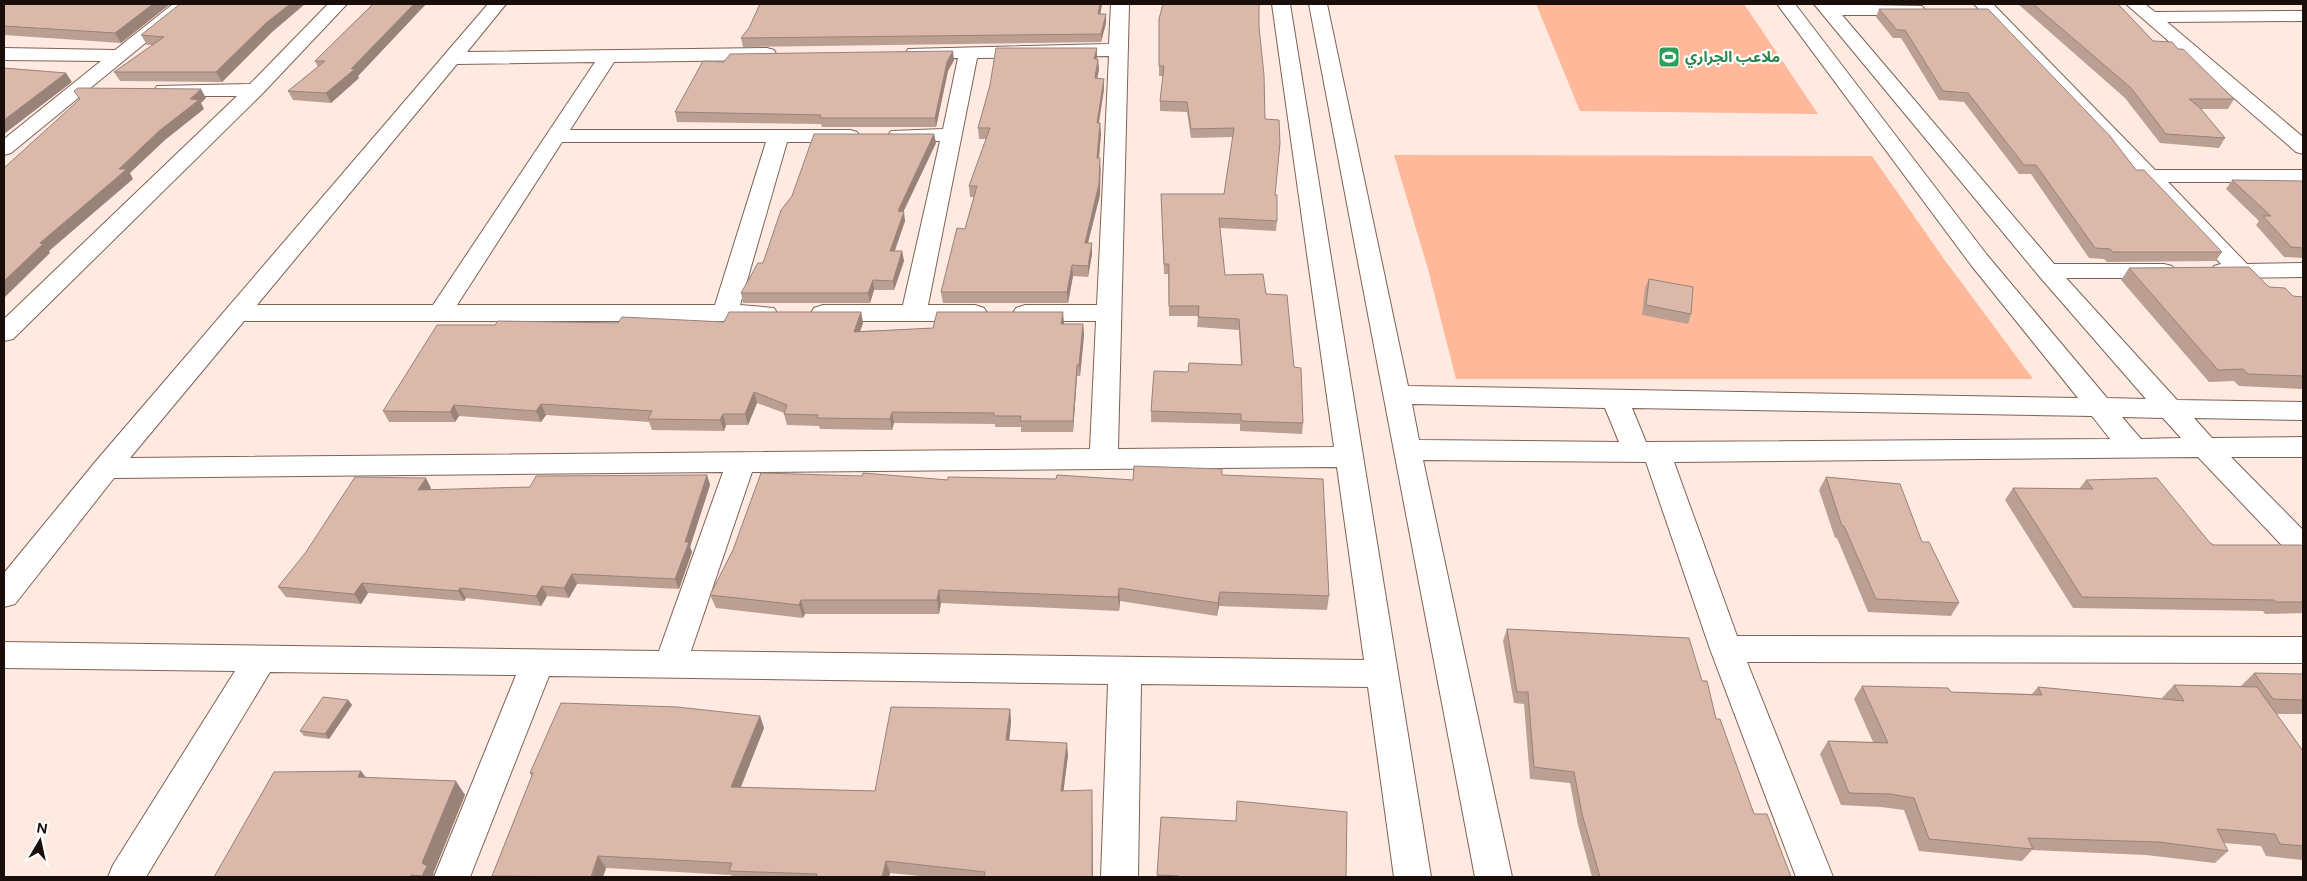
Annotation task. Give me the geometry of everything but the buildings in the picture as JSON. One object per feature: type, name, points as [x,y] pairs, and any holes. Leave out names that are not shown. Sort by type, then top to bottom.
[{"type":"street","points":[[4,149],[184,4]]},
{"type":"street","points":[[4,333],[255,90],[338,4]]},
{"type":"street","points":[[4,595],[106,468],[497,4]]},
{"type":"street","points":[[1104,459],[1120,4]]},
{"type":"street","points":[[1281,4],[1413,877]]},
{"type":"street","points":[[1318,4],[1493,877]]},
{"type":"street","points":[[1786,4],[1979,260],[2132,448]]},
{"type":"street","points":[[2135,4],[2303,148]]},
{"type":"street","points":[[1826,7],[1932,10]]},
{"type":"street","points":[[1826,7],[2047,271],[2205,448],[2303,548]]},
{"type":"street","points":[[1981,8],[2150,176],[2241,271]]},
{"type":"street","points":[[2150,17],[2303,16]]},
{"type":"street","points":[[901,53],[1118,50]]},
{"type":"street","points":[[914,312],[969,52]]},
{"type":"street","points":[[4,54],[119,56]]},
{"type":"street","points":[[451,58],[784,54]]},
{"type":"street","points":[[440,313],[608,56]]},
{"type":"street","points":[[76,90],[104,90]]},
{"type":"street","points":[[142,91],[255,90]]},
{"type":"street","points":[[555,136],[952,135]]},
{"type":"street","points":[[725,313],[778,136]]},
{"type":"street","points":[[2150,176],[2303,176]]},
{"type":"street","points":[[2047,271],[2303,270]]},
{"type":"street","points":[[237,313],[1109,313]]},
{"type":"street","points":[[1397,395],[2303,411]]},
{"type":"street","points":[[1615,400],[1647,451],[1726,648],[1814,877]]},
{"type":"street","points":[[1407,450],[1647,451],[2303,447]]},
{"type":"street","points":[[106,468],[1350,457]]},
{"type":"street","points":[[671,663],[741,462]]},
{"type":"street","points":[[1726,648],[2303,650]]},
{"type":"street","points":[[4,655],[1382,674]]},
{"type":"street","points":[[126,877],[261,658]]},
{"type":"street","points":[[452,877],[538,662]]},
{"type":"street","points":[[1119,877],[1125,670]]},
{"type":"shaded area","name":"ملاعب الجراري","points":[[1536,4],[1744,4],[1818,114],[1580,111]]},
{"type":"shaded area","points":[[1394,155],[1872,156],[1944,259],[2033,379],[1456,379],[1428,269]]},
{"type":"place","name":"ملاعب الجراري","points":[[1669,57]]}]
